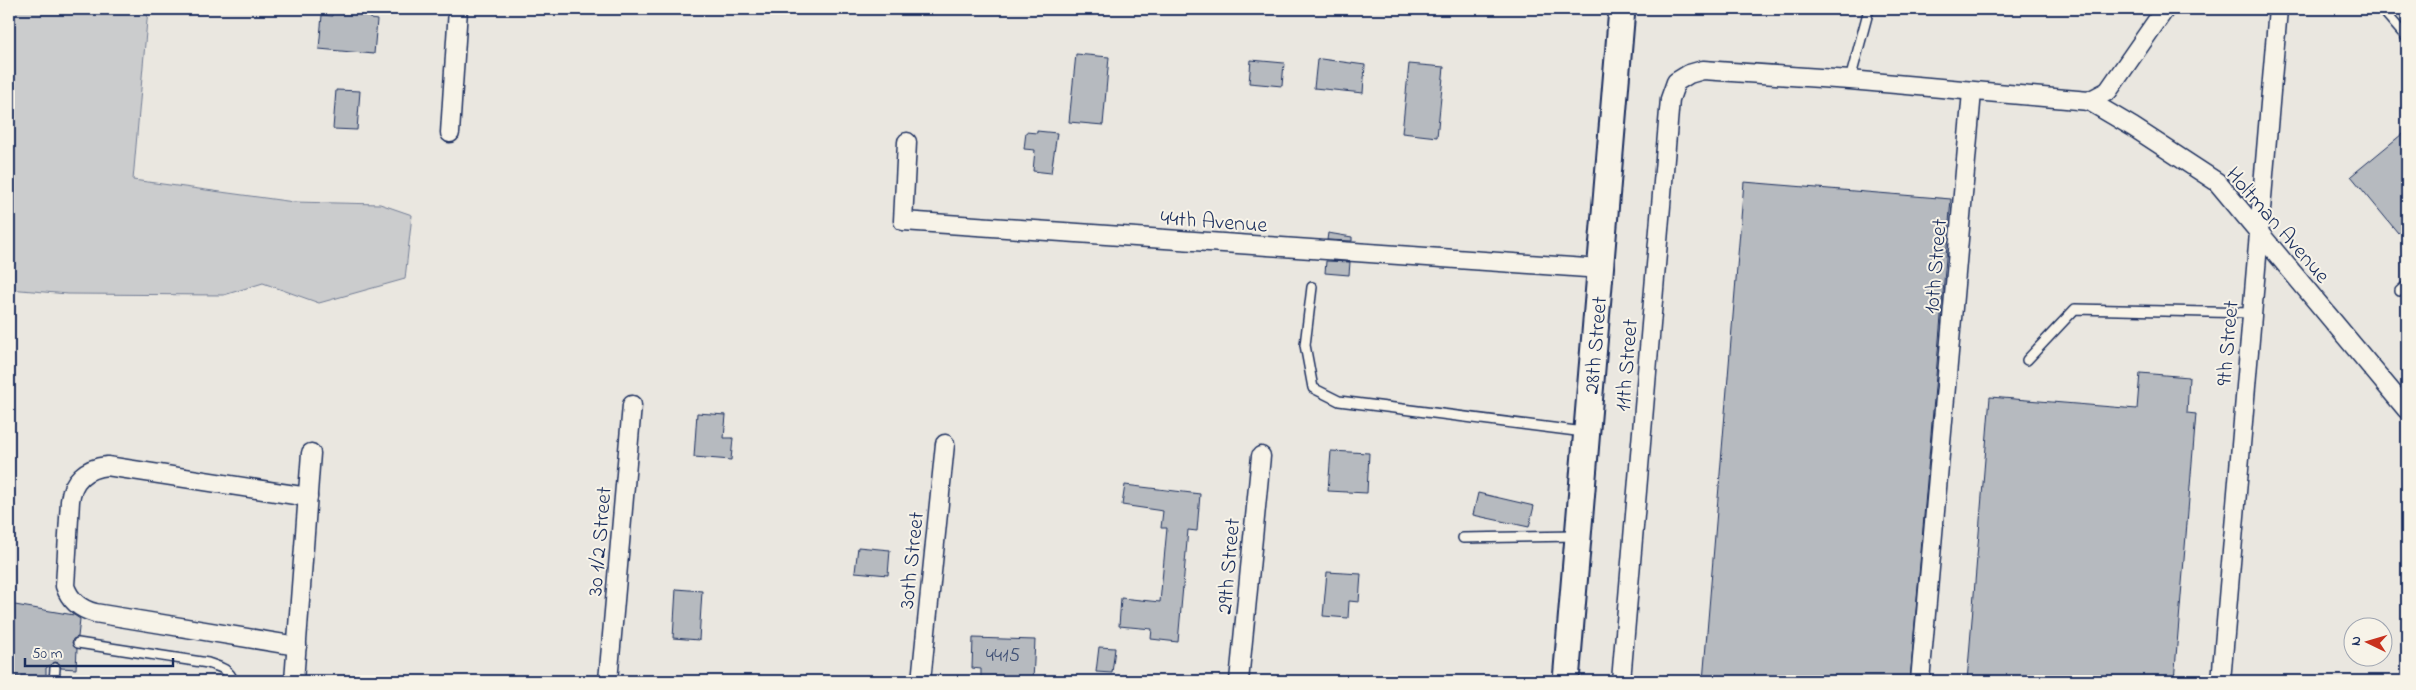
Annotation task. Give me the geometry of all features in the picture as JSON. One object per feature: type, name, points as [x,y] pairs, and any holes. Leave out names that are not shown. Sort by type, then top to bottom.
[{"type":"main road","name":"28th Street","points":[[1566,681],[1622,9]]},
{"type":"street","points":[[450,133],[458,9]]},
{"type":"street","points":[[1850,80],[2090,101],[2108,91],[2165,9]]},
{"type":"street","name":"9th Street","points":[[2221,681],[2278,9]]},
{"type":"street","name":"11th Street","points":[[1621,681],[1670,100],[1676,82],[1689,74],[1703,70],[1850,80]]},
{"type":"street","name":"10th Street","points":[[1920,681],[1972,92]]},
{"type":"street","name":"Holtman Avenue","points":[[2090,101],[2217,182],[2407,410]]},
{"type":"street","name":"44th Avenue","points":[[908,142],[904,221],[1601,269]]},
{"type":"street","name":"30 1/2 Street","points":[[608,681],[632,405]]},
{"type":"street","name":"30th Street","points":[[921,681],[945,444]]},
{"type":"street","points":[[294,681],[311,453]]},
{"type":"street","name":"29th Street","points":[[1239,681],[1261,456]]},
{"type":"street","points":[[297,646],[96,613],[81,607],[70,598],[65,586],[70,501],[71,491],[81,475],[94,468],[107,466],[308,498]]},
{"type":"lane","points":[[1850,80],[1869,9]]},
{"type":"lane","points":[[2382,9],[2407,38]]},
{"type":"lane","points":[[1312,287],[1306,346],[1313,388],[1339,401],[1587,433]]},
{"type":"lane","points":[[2027,360],[2075,309],[2252,313]]},
{"type":"lane","points":[[1464,538],[1578,536]]},
{"type":"lane","points":[[78,643],[208,663],[224,668],[231,673],[234,681]]},
{"type":"lane","points":[[54,681],[55,668]]},
{"type":"shaded area","points":[[9,9],[148,9],[133,180],[294,202],[380,204],[412,215],[405,279],[319,303],[263,283],[224,295],[68,294],[9,289]]},
{"type":"building","points":[[333,9],[372,9],[371,19],[377,20],[374,54],[319,49],[322,15],[332,16]]},
{"type":"building","points":[[1076,54],[1109,57],[1103,125],[1069,122]]},
{"type":"building","points":[[1251,60],[1284,63],[1282,86],[1249,83]]},
{"type":"building","points":[[1317,60],[1365,65],[1363,93],[1314,88]]},
{"type":"building","points":[[1409,64],[1444,67],[1437,137],[1402,133]]},
{"type":"building","points":[[336,90],[360,91],[357,130],[333,129]]},
{"type":"building","points":[[2407,130],[2407,225],[2398,233],[2351,176]]},
{"type":"building","points":[[1037,131],[1057,133],[1051,173],[1033,171],[1035,150],[1024,149],[1026,132],[1037,133]]},
{"type":"building","points":[[1744,182],[1951,199],[1910,681],[1703,681]]},
{"type":"building","points":[[1328,233],[1352,237],[1352,241],[1327,240]]},
{"type":"building","points":[[1326,261],[1350,262],[1349,275],[1325,273]]},
{"type":"building","points":[[2140,373],[2189,377],[2187,413],[2196,414],[2174,681],[1967,681],[1990,397],[2137,409]]},
{"type":"building","points":[[697,413],[726,415],[724,438],[733,438],[731,460],[694,457]]},
{"type":"building","points":[[1331,451],[1369,453],[1367,493],[1328,491]]},
{"type":"building","points":[[1125,485],[1200,494],[1197,531],[1188,530],[1178,642],[1151,639],[1152,629],[1119,626],[1121,598],[1160,602],[1167,528],[1161,528],[1163,511],[1122,505]]},
{"type":"building","points":[[1478,493],[1534,506],[1529,527],[1473,515]]},
{"type":"building","points":[[858,547],[890,550],[888,575],[855,572]]},
{"type":"building","points":[[1327,572],[1361,574],[1359,602],[1349,601],[1348,618],[1323,616]]},
{"type":"building","points":[[676,589],[702,591],[699,640],[673,638]]},
{"type":"building","points":[[9,604],[74,615],[80,619],[78,637],[73,639],[72,643],[77,649],[76,669],[61,668],[59,663],[55,662],[46,668],[46,678],[9,676]]},
{"type":"building","points":[[973,638],[1035,640],[1033,681],[981,680],[981,669],[972,668]]},
{"type":"building","points":[[1099,647],[1115,648],[1112,673],[1096,672]]}]
